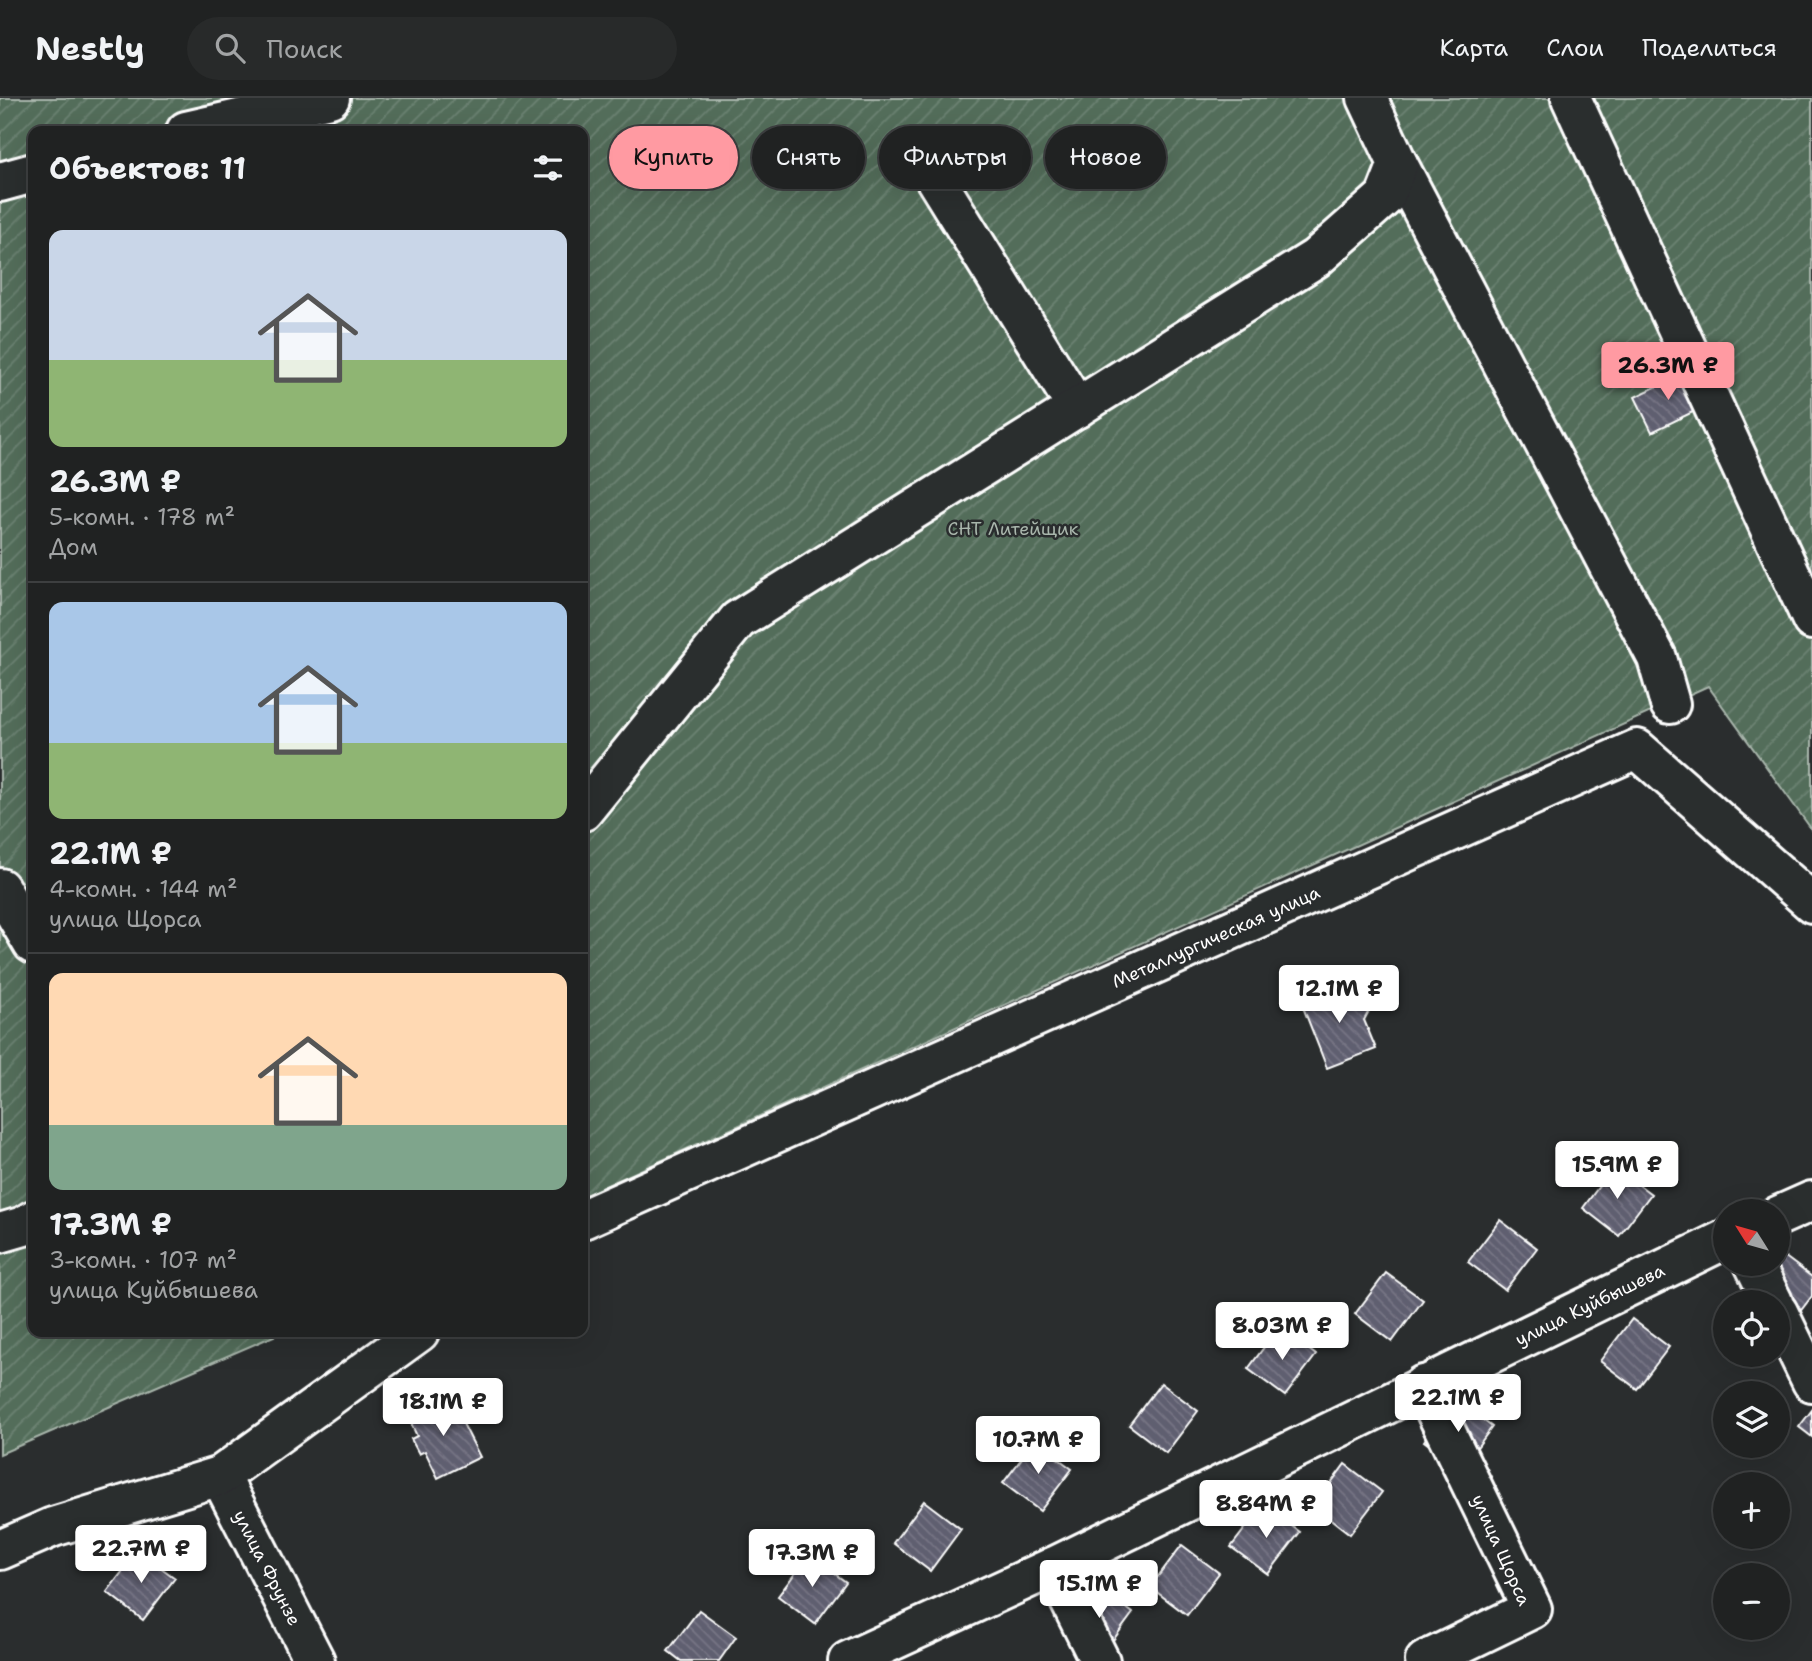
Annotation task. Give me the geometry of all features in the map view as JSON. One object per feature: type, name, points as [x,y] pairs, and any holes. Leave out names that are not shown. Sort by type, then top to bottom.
[{"type":"street","points":[[208,126],[330,98]]},
{"type":"street","points":[[1367,98],[1398,164],[1657,658],[1670,704]]},
{"type":"street","points":[[1572,98],[1812,620]]},
{"type":"street","points":[[588,805],[738,620],[1316,258],[1385,197],[1398,164]]},
{"type":"street","points":[[0,182],[28,174]]},
{"type":"street","points":[[942,189],[1077,408]]},
{"type":"street","name":"Металлургическая улица","points":[[588,1217],[1637,749],[1812,902]]},
{"type":"street","points":[[0,888],[28,936]]},
{"type":"street","points":[[1790,1211],[1812,1201]]},
{"type":"street","points":[[0,1233],[28,1223]]},
{"type":"street","name":"улица Куйбышева","points":[[848,1661],[1053,1567],[1713,1245]]},
{"type":"street","points":[[0,1550],[53,1527],[220,1476],[412,1337]]},
{"type":"street","points":[[1790,1337],[1812,1382]]},
{"type":"street","name":"улица Щорса","points":[[1423,1385],[1532,1609],[1425,1661]]},
{"type":"street","name":"улица Фрунзе","points":[[220,1476],[315,1661]]},
{"type":"street","points":[[1053,1567],[1100,1661]]},
{"type":"green space","name":"СНТ Литейщик","points":[[0,98],[1812,98],[1812,830],[1708,686],[588,1194],[588,126],[28,126],[28,1337],[271,1337],[0,1454]]},
{"type":"building","points":[[1684,373],[1701,408],[1652,432],[1635,397]]},
{"type":"building","points":[[1349,982],[1356,999],[1366,1002],[1369,1011],[1364,1020],[1376,1049],[1327,1068],[1301,1002]]},
{"type":"building","points":[[1614,1166],[1651,1194],[1619,1236],[1583,1208]]},
{"type":"building","points":[[1500,1220],[1537,1248],[1505,1290],[1468,1262]]},
{"type":"building","points":[[1790,1260],[1812,1277],[1812,1296],[1790,1325],[1790,1290],[1759,1290],[1769,1276],[1790,1276]]},
{"type":"building","points":[[1386,1273],[1423,1300],[1392,1342],[1355,1314]]},
{"type":"building","points":[[1632,1319],[1669,1347],[1637,1389],[1600,1361]]},
{"type":"building","points":[[1279,1327],[1316,1355],[1285,1396],[1248,1369]]},
{"type":"building","points":[[1161,1383],[1198,1411],[1166,1453],[1129,1425]]},
{"type":"building","points":[[450,1398],[480,1457],[438,1478],[425,1451],[419,1454],[411,1439],[417,1436],[409,1419]]},
{"type":"building","points":[[1455,1399],[1492,1427],[1461,1469],[1424,1441]]},
{"type":"building","points":[[1812,1410],[1812,1437],[1799,1427]]},
{"type":"building","points":[[1035,1441],[1072,1469],[1040,1511],[1003,1483]]},
{"type":"building","points":[[1345,1464],[1382,1492],[1350,1534],[1314,1506]]},
{"type":"building","points":[[924,1501],[961,1529],[930,1571],[893,1543]]},
{"type":"building","points":[[1263,1505],[1300,1532],[1268,1574],[1231,1547]]},
{"type":"building","points":[[1182,1545],[1219,1573],[1187,1615],[1150,1587]]},
{"type":"building","points":[[138,1551],[175,1578],[143,1620],[107,1592]]},
{"type":"building","points":[[809,1555],[846,1582],[815,1624],[778,1596]]},
{"type":"building","points":[[1096,1585],[1133,1613],[1102,1655],[1065,1627]]},
{"type":"building","points":[[699,1610],[736,1637],[719,1661],[681,1661],[668,1651]]}]
